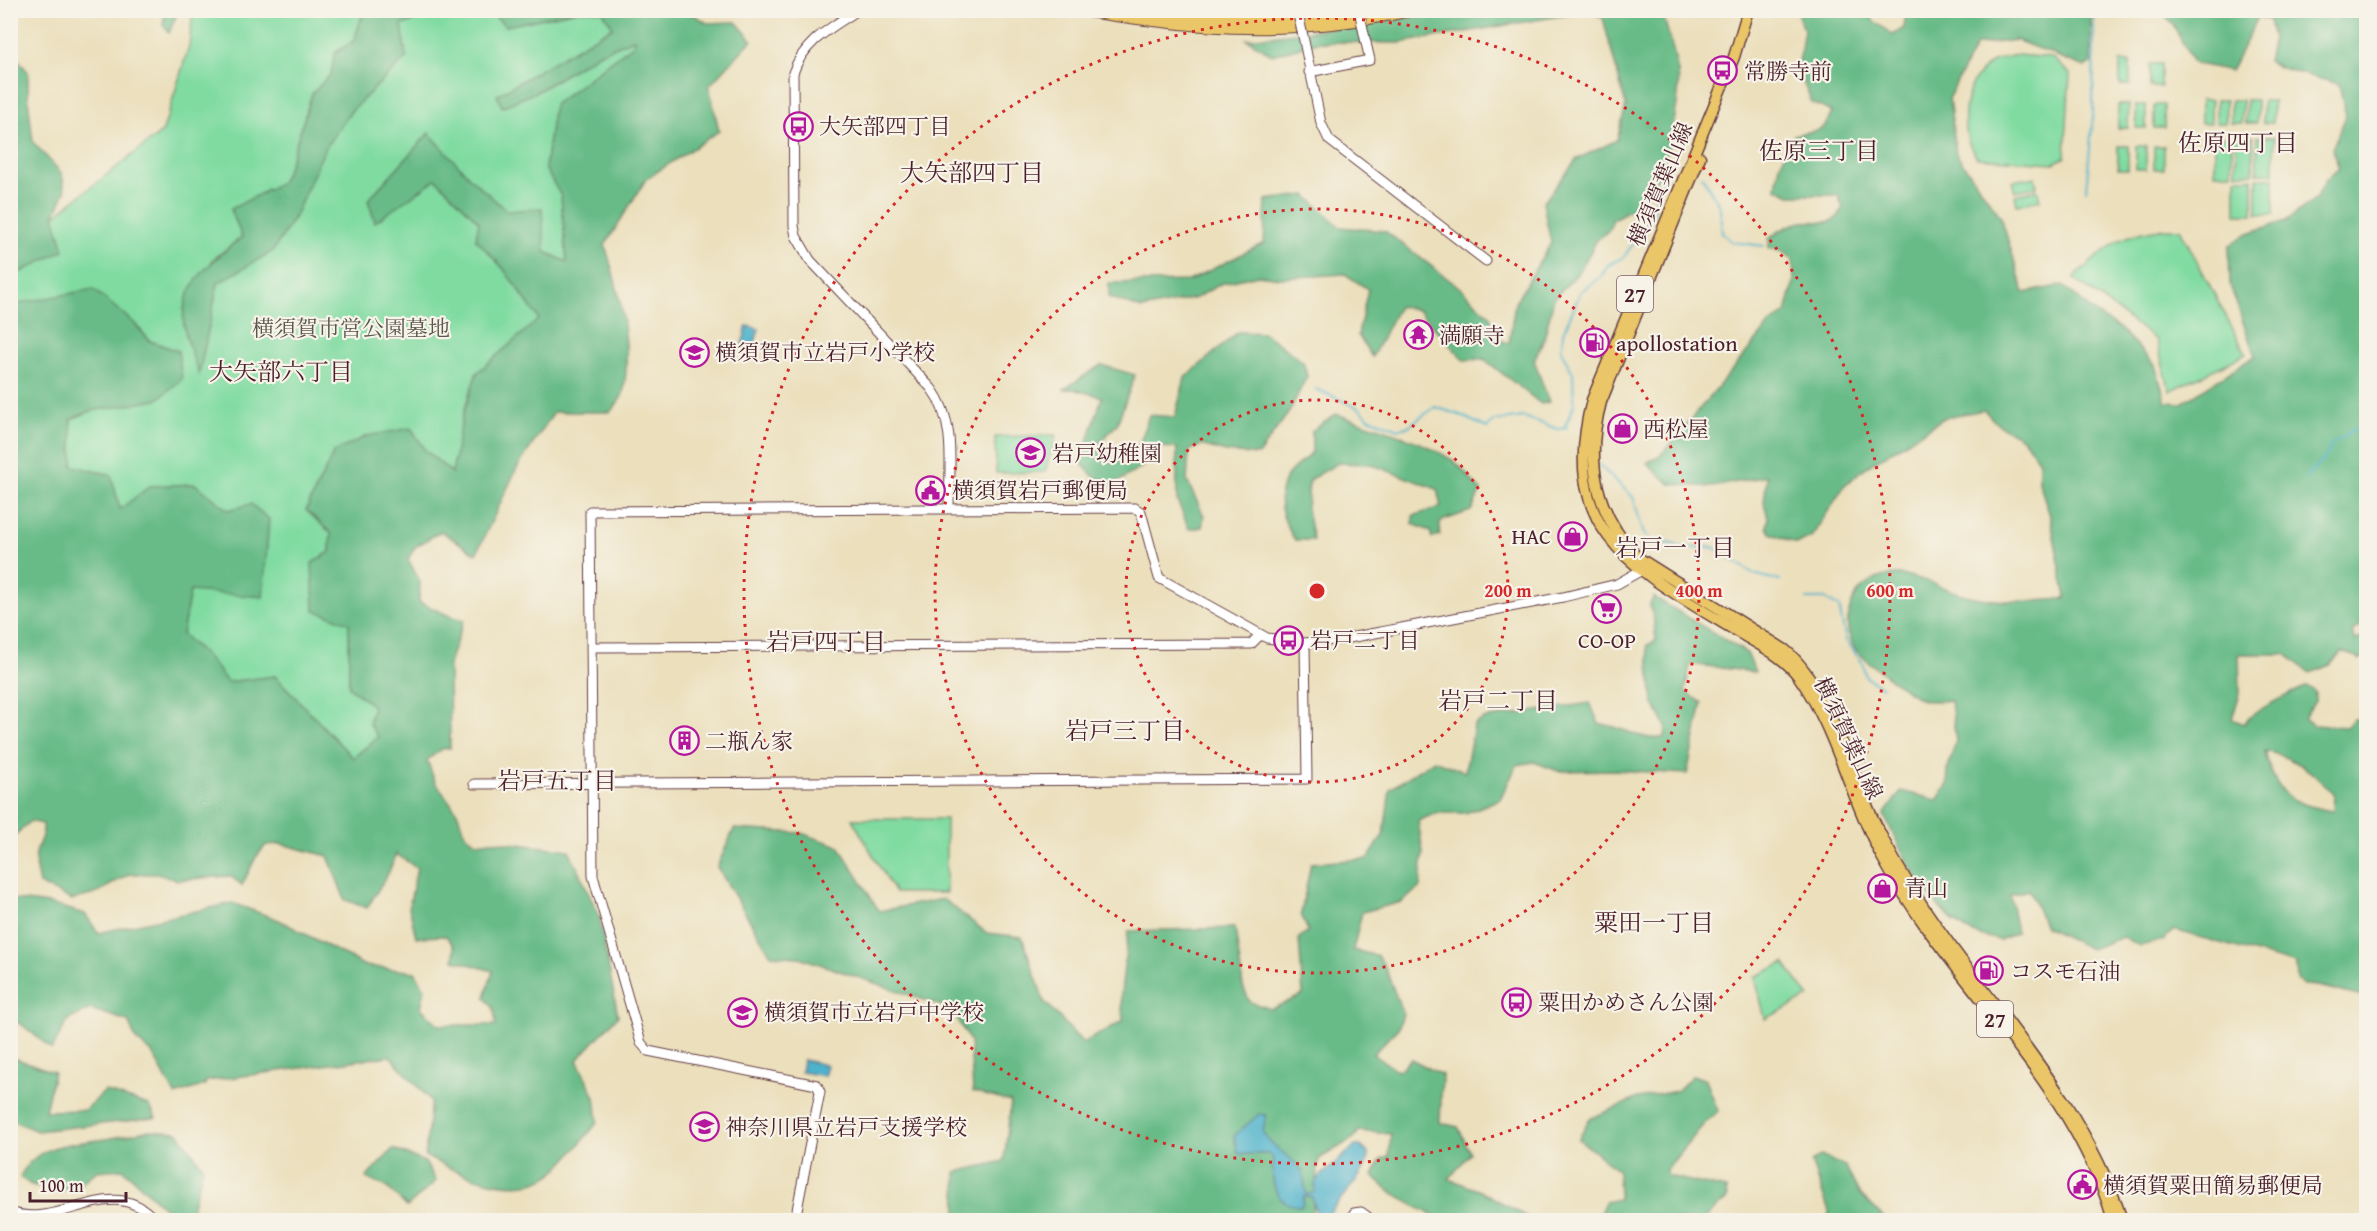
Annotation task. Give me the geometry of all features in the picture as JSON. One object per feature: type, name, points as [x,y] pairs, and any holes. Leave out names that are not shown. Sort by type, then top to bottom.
[{"type":"highway","points":[[1089,10],[1176,24],[1252,28],[1328,24],[1406,10]]},
{"type":"highway","points":[[1131,10],[1236,15],[1317,10]]},
{"type":"main road","name":"横須賀葉山線","points":[[1748,10],[1740,42],[1617,336],[1587,419],[1583,447],[1585,482],[1596,516],[1615,548],[1781,658],[1800,677],[1821,717],[1882,857],[1928,930],[2039,1076],[2075,1130],[2102,1189],[2113,1221]]},
{"type":"main road","name":"横須賀葉山線","points":[[1755,10],[1743,52],[1597,417],[1593,464],[1601,503],[1619,537],[1645,568],[1785,650],[1802,666],[1824,705],[1893,860],[1937,926],[2064,1098],[2098,1159],[2122,1221]]},
{"type":"street","points":[[858,10],[812,41],[802,52],[793,73],[796,236],[810,260],[931,388],[944,406],[949,442],[949,509]]},
{"type":"street","points":[[1297,10],[1321,123],[1329,140],[1486,261]]},
{"type":"street","points":[[1309,72],[1370,60],[1359,10]]},
{"type":"street","points":[[795,1221],[820,1092],[817,1085],[648,1051],[641,1043],[593,876],[590,512],[1138,510],[1159,578],[1260,635],[1274,641],[1305,643],[1344,639],[1563,597],[1617,584],[1645,568]]},
{"type":"street","points":[[591,647],[1251,644],[1260,635]]},
{"type":"street","points":[[474,784],[1307,779],[1305,643]]},
{"type":"street","points":[[10,1212],[30,1219],[50,1219],[103,1201],[141,1208],[155,1221]]},
{"type":"street","points":[[1350,1221],[1354,1213],[1361,1212],[1368,1217],[1366,1221]]},
{"type":"green space","points":[[165,11],[178,11],[169,33],[163,25]]},
{"type":"green space","name":"横須賀市営公園墓地","points":[[193,11],[371,11],[362,16],[354,41],[335,53],[331,74],[312,94],[289,166],[281,183],[231,209],[242,237],[212,260],[199,373],[218,283],[273,251],[295,216],[325,148],[352,110],[406,58],[402,25],[442,11],[488,11],[506,26],[577,11],[602,11],[613,27],[498,95],[538,91],[600,53],[634,39],[634,44],[554,105],[545,168],[561,196],[567,262],[545,252],[507,211],[470,178],[429,133],[368,200],[375,221],[436,178],[479,222],[476,239],[503,268],[540,319],[477,373],[463,414],[452,473],[425,450],[411,428],[334,452],[306,510],[331,533],[330,552],[349,623],[349,687],[373,706],[369,723],[378,737],[353,758],[275,676],[227,682],[210,660],[182,634],[190,591],[228,510],[195,484],[150,486],[120,510],[111,475],[73,466],[71,419],[91,411],[178,351],[150,341],[134,323],[43,301],[11,305],[11,277],[63,250],[54,216],[163,131],[189,46]]},
{"type":"green space","points":[[371,11],[442,11],[402,25],[406,58],[352,110],[325,148],[295,216],[273,251],[218,283],[199,374],[184,326],[187,298],[201,274],[210,264],[242,237],[231,209],[281,183],[289,166],[312,94],[331,74],[335,53],[354,41],[362,16]]},
{"type":"green space","points":[[488,11],[577,11],[506,26]]},
{"type":"green space","points":[[602,11],[688,11],[707,23],[736,22],[752,40],[709,86],[719,131],[646,179],[605,245],[619,299],[625,337],[626,374],[620,400],[610,412],[554,412],[517,468],[476,554],[441,531],[415,547],[408,559],[420,582],[419,602],[464,620],[449,663],[450,748],[442,749],[427,760],[435,782],[457,812],[465,834],[477,843],[490,841],[569,850],[599,916],[618,1016],[577,1060],[595,1097],[598,1122],[555,1171],[541,1180],[507,1185],[472,1177],[425,1156],[431,1101],[390,1056],[206,1081],[205,1085],[175,1095],[152,1053],[136,1040],[128,1021],[90,1009],[68,1020],[52,1049],[21,1024],[11,1020],[11,899],[49,904],[85,914],[98,933],[232,903],[279,920],[365,966],[415,972],[425,989],[421,1008],[439,1025],[496,1025],[494,1009],[485,997],[493,971],[454,960],[454,946],[446,936],[416,937],[409,907],[417,868],[396,854],[389,872],[367,908],[345,900],[328,856],[281,844],[266,845],[256,857],[242,885],[230,876],[177,880],[157,874],[129,874],[95,894],[72,900],[39,884],[35,858],[43,832],[43,824],[30,821],[11,840],[11,305],[93,289],[134,323],[150,341],[178,351],[182,379],[157,400],[91,411],[71,419],[73,466],[111,475],[120,509],[150,486],[195,484],[228,510],[251,504],[269,519],[263,597],[190,591],[182,634],[210,660],[227,682],[275,676],[353,758],[378,737],[369,723],[373,706],[349,687],[349,623],[314,610],[312,563],[330,552],[331,533],[306,510],[334,452],[367,436],[411,428],[425,450],[452,473],[463,414],[477,373],[539,319],[503,268],[476,239],[479,222],[436,179],[375,222],[368,200],[429,133],[470,178],[507,211],[542,208],[545,252],[567,262],[561,196],[545,168],[554,105],[634,44],[634,39],[600,53],[538,91],[502,107],[497,95],[613,27]]},
{"type":"green space","points":[[1435,11],[1590,11],[1399,43],[1318,42],[1272,55],[1247,39],[1410,18]]},
{"type":"green space","points":[[1590,11],[1662,11],[1673,49],[1679,86],[1665,159],[1651,190],[1641,203],[1613,219],[1609,230],[1597,240],[1579,272],[1554,298],[1544,339],[1534,360],[1549,402],[1541,404],[1484,359],[1464,360],[1418,310],[1399,306],[1372,357],[1358,335],[1368,289],[1345,274],[1280,278],[1258,275],[1220,284],[1196,298],[1142,309],[1109,297],[1109,283],[1189,281],[1264,243],[1266,200],[1306,195],[1340,227],[1385,231],[1460,288],[1490,316],[1498,340],[1509,343],[1515,303],[1551,243],[1543,203],[1577,159],[1617,140],[1626,106],[1603,18]]},
{"type":"green space","points":[[1800,11],[1865,11],[1893,35],[1904,28],[1906,11],[2091,11],[2091,63],[2085,67],[2016,40],[1976,45],[1949,97],[1956,154],[2001,217],[2024,293],[2063,285],[2096,314],[2119,328],[2155,365],[2166,402],[2182,403],[2255,356],[2230,285],[2229,246],[2248,233],[2286,221],[2316,198],[2326,180],[2339,168],[2332,149],[2346,116],[2339,84],[2278,67],[2268,61],[2273,39],[2269,20],[2258,17],[2231,71],[2193,63],[2173,24],[2160,11],[2366,11],[2366,614],[2363,624],[2352,631],[2354,641],[2366,636],[2366,656],[2359,660],[2343,651],[2330,665],[2310,673],[2285,654],[2239,654],[2240,693],[2232,719],[2244,724],[2255,713],[2308,686],[2315,692],[2315,701],[2304,718],[2313,725],[2347,727],[2354,719],[2366,720],[2366,997],[2319,986],[2303,985],[2297,979],[2296,964],[2174,930],[2163,940],[2140,946],[2123,937],[2091,949],[2045,927],[2029,890],[2010,895],[2017,932],[2000,940],[1979,935],[1958,924],[1944,912],[1919,882],[1884,815],[1901,791],[1937,800],[1947,786],[1948,768],[1956,741],[1951,701],[1923,700],[1866,659],[1854,647],[1850,637],[1848,615],[1856,596],[1863,588],[1872,581],[1894,575],[1917,578],[1985,599],[2020,601],[2066,598],[2050,516],[2039,482],[2039,461],[2024,439],[1997,424],[1984,410],[1945,417],[1865,468],[1845,485],[1812,536],[1797,544],[1770,533],[1767,527],[1768,517],[1764,503],[1767,476],[1712,487],[1670,484],[1647,463],[1662,454],[1771,323],[1786,313],[1794,281],[1793,260],[1783,252],[1769,248],[1769,239],[1784,228],[1798,223],[1831,221],[1839,215],[1843,208],[1838,195],[1790,195],[1776,188],[1780,165],[1794,135],[1822,128],[1832,112],[1812,103],[1798,70],[1804,29],[1798,16]],"holes":[[[2265,751],[2303,767],[2327,786],[2334,794],[2333,811],[2306,805],[2287,795],[2274,778]]]},
{"type":"green space","points":[[11,51],[28,72],[28,98],[33,142],[62,174],[65,192],[54,216],[64,250],[11,277]]},
{"type":"green space","points":[[2016,55],[2053,58],[2070,74],[2065,157],[2054,163],[1977,158],[1970,147],[1966,134],[1966,106],[1975,80],[1983,69],[1994,61]]},
{"type":"green space","points":[[2120,62],[2130,62],[2130,85],[2120,85]]},
{"type":"green space","points":[[2150,64],[2161,64],[2161,87],[2150,87]]},
{"type":"green space","points":[[2201,100],[2211,100],[2211,123],[2201,123]]},
{"type":"green space","points":[[2216,100],[2226,100],[2226,123],[2216,123]]},
{"type":"green space","points":[[2231,100],[2242,100],[2242,123],[2231,123]]},
{"type":"green space","points":[[2246,100],[2257,100],[2257,123],[2246,123]]},
{"type":"green space","points":[[2263,101],[2273,101],[2273,123],[2263,123]]},
{"type":"green space","points":[[2118,105],[2129,105],[2128,128],[2118,128]]},
{"type":"green space","points":[[2136,105],[2146,105],[2146,128],[2136,128]]},
{"type":"green space","points":[[2154,105],[2164,105],[2164,128],[2154,128]]},
{"type":"green space","points":[[2215,137],[2232,137],[2232,173],[2215,173]]},
{"type":"green space","points":[[2236,137],[2253,137],[2253,173],[2236,173]]},
{"type":"green space","points":[[2257,137],[2274,137],[2274,173],[2257,173]]},
{"type":"green space","points":[[2118,146],[2128,146],[2128,169],[2118,169]]},
{"type":"green space","points":[[2136,146],[2146,146],[2146,169],[2136,169]]},
{"type":"green space","points":[[2154,146],[2164,146],[2164,169],[2154,169]]},
{"type":"green space","points":[[2035,177],[2037,187],[2015,191],[2012,181]]},
{"type":"green space","points":[[2236,178],[2253,178],[2253,214],[2236,214]]},
{"type":"green space","points":[[2257,178],[2274,178],[2274,214],[2257,214]]},
{"type":"green space","points":[[2037,190],[2040,200],[2017,205],[2015,195]]},
{"type":"green space","points":[[2160,229],[2180,229],[2246,354],[2170,391],[2156,340],[2073,278],[2112,245],[2132,235]]},
{"type":"green space","points":[[1238,332],[1264,333],[1303,362],[1307,376],[1289,412],[1258,455],[1226,452],[1201,445],[1189,451],[1187,481],[1204,516],[1202,527],[1189,529],[1177,500],[1177,448],[1158,447],[1142,467],[1111,486],[1092,475],[1081,463],[1102,397],[1073,389],[1063,390],[1101,365],[1135,375],[1117,424],[1095,448],[1114,463],[1130,455],[1139,445],[1149,415],[1175,417],[1185,378]]},
{"type":"green space","points":[[1336,414],[1411,439],[1452,460],[1481,490],[1471,511],[1444,520],[1440,523],[1440,535],[1432,538],[1430,531],[1413,524],[1413,516],[1441,507],[1437,489],[1370,464],[1338,463],[1309,480],[1307,510],[1313,540],[1295,540],[1286,525],[1281,509],[1283,484],[1287,476],[1312,452],[1312,431]]},
{"type":"green space","points":[[1056,435],[1045,472],[996,473],[995,437]]},
{"type":"green space","points":[[1654,597],[1747,653],[1755,672],[1690,664],[1685,691],[1702,703],[1687,774],[1615,770],[1558,771],[1534,762],[1517,765],[1500,799],[1466,813],[1436,813],[1418,821],[1423,852],[1420,887],[1402,902],[1362,912],[1353,950],[1378,956],[1385,967],[1403,1014],[1398,1028],[1373,1054],[1398,1071],[1411,1059],[1442,1075],[1440,1123],[1458,1127],[1470,1153],[1449,1179],[1483,1192],[1532,1220],[1457,1221],[1440,1218],[1420,1208],[1397,1195],[1373,1176],[1380,1160],[1389,1157],[1391,1134],[1359,1131],[1354,1138],[1319,1159],[1311,1220],[957,1220],[956,1172],[1004,1161],[1011,1102],[973,1092],[970,1041],[951,1009],[799,957],[771,955],[717,867],[734,829],[801,833],[839,846],[879,911],[943,899],[987,933],[1022,937],[1044,1001],[1083,1043],[1123,1021],[1121,994],[1128,931],[1235,928],[1243,987],[1250,1002],[1271,1009],[1303,995],[1299,938],[1308,931],[1301,914],[1311,863],[1368,859],[1384,834],[1390,789],[1434,760],[1465,772],[1474,726],[1483,719],[1590,703],[1599,724],[1648,738],[1665,737],[1666,727],[1653,702],[1647,645],[1656,641],[1653,614],[1649,606]]},
{"type":"green space","points":[[852,819],[946,819],[946,893],[895,893]]},
{"type":"green space","points":[[1784,963],[1809,997],[1765,1019],[1755,977]]},
{"type":"green space","points":[[11,1057],[54,1072],[45,1111],[85,1110],[105,1091],[149,1105],[156,1118],[37,1131],[11,1120]]},
{"type":"green space","points":[[1693,1075],[1706,1080],[1718,1111],[1703,1125],[1666,1170],[1668,1176],[1726,1189],[1727,1199],[1703,1220],[1597,1220],[1605,1202],[1619,1199],[1618,1171],[1579,1139],[1589,1119],[1638,1098],[1677,1091]]},
{"type":"green space","points":[[149,1130],[177,1132],[203,1167],[189,1220],[177,1220],[123,1169],[97,1171],[75,1188],[57,1190],[31,1185],[20,1177],[27,1165],[47,1150],[73,1143]]},
{"type":"green space","points":[[393,1149],[425,1162],[436,1181],[407,1207],[387,1187],[366,1178]]},
{"type":"green space","points":[[1821,1156],[1845,1166],[1859,1193],[1886,1220],[1828,1220],[1829,1211],[1811,1162]]},
{"type":"water","points":[[747,326],[759,329],[752,352],[741,349]]},
{"type":"water","points":[[803,1060],[827,1065],[824,1076],[801,1072]]},
{"type":"water","points":[[1259,1114],[1266,1115],[1263,1133],[1301,1170],[1307,1194],[1314,1193],[1316,1180],[1355,1146],[1361,1146],[1368,1153],[1367,1162],[1358,1179],[1326,1220],[1318,1220],[1312,1197],[1304,1196],[1302,1206],[1292,1205],[1280,1197],[1274,1184],[1273,1158],[1268,1154],[1238,1154],[1234,1136]]},
{"type":"waterway","points":[[2086,190],[2093,115],[2094,10]]},
{"type":"waterway","points":[[1702,176],[1720,207],[1722,233],[1732,242],[1764,246]]},
{"type":"waterway","points":[[1565,426],[1574,405],[1573,373],[1561,351],[1563,333],[1581,291],[1601,277],[1608,265],[1624,257],[1654,212],[1658,186],[1666,179]]},
{"type":"waterway","points":[[1316,389],[1359,408],[1369,418],[1399,429],[1407,427],[1435,407],[1460,415],[1487,428],[1494,421],[1524,417],[1558,429],[1567,428]]},
{"type":"waterway","points":[[2305,477],[2325,458],[2332,444],[2366,421]]},
{"type":"waterway","points":[[1599,465],[1633,497],[1644,534],[1651,541],[1673,544],[1682,548],[1713,547],[1754,574],[1780,581]]},
{"type":"waterway","points":[[1807,599],[1825,599],[1839,607],[1846,640],[1862,662],[1866,677],[1882,687]]},
{"type":"place","name":"常勝寺前","points":[[1723,71]]},
{"type":"place","name":"大矢部四丁目","points":[[798,126]]},
{"type":"place","name":"満願寺","points":[[1418,335]]},
{"type":"place","name":"apollostation","points":[[1595,343]]},
{"type":"place","name":"横須賀市立岩戸小学校","points":[[694,352]]},
{"type":"place","name":"西松屋","points":[[1622,429]]},
{"type":"place","name":"岩戸幼稚園","points":[[1031,453]]},
{"type":"place","name":"横須賀岩戸郵便局","points":[[931,490]]},
{"type":"place","name":"HAC","points":[[1572,536]]},
{"type":"place","name":"CO-OP","points":[[1607,608]]},
{"type":"place","name":"岩戸二丁目","points":[[1289,640]]},
{"type":"place","name":"二瓶ん家","points":[[684,741]]},
{"type":"place","name":"青山","points":[[1883,888]]},
{"type":"place","name":"コスモ石油","points":[[1989,971]]},
{"type":"place","name":"粟田かめさん公園","points":[[1517,1002]]},
{"type":"place","name":"横須賀市立岩戸中学校","points":[[743,1012]]},
{"type":"place","name":"神奈川県立岩戸支援学校","points":[[704,1127]]},
{"type":"place","name":"横須賀粟田簡易郵便局","points":[[2082,1185]]},
{"type":"district","name":"佐原四丁目","points":[[2238,142]]},
{"type":"district","name":"佐原三丁目","points":[[1819,150]]},
{"type":"district","name":"大矢部四丁目","points":[[972,172]]},
{"type":"district","name":"大矢部六丁目","points":[[281,371]]},
{"type":"district","name":"岩戸一丁目","points":[[1675,547]]},
{"type":"district","name":"岩戸四丁目","points":[[826,641]]},
{"type":"district","name":"岩戸二丁目","points":[[1498,700]]},
{"type":"district","name":"岩戸三丁目","points":[[1125,730]]},
{"type":"district","name":"岩戸五丁目","points":[[557,780]]},
{"type":"district","name":"粟田一丁目","points":[[1654,922]]}]
